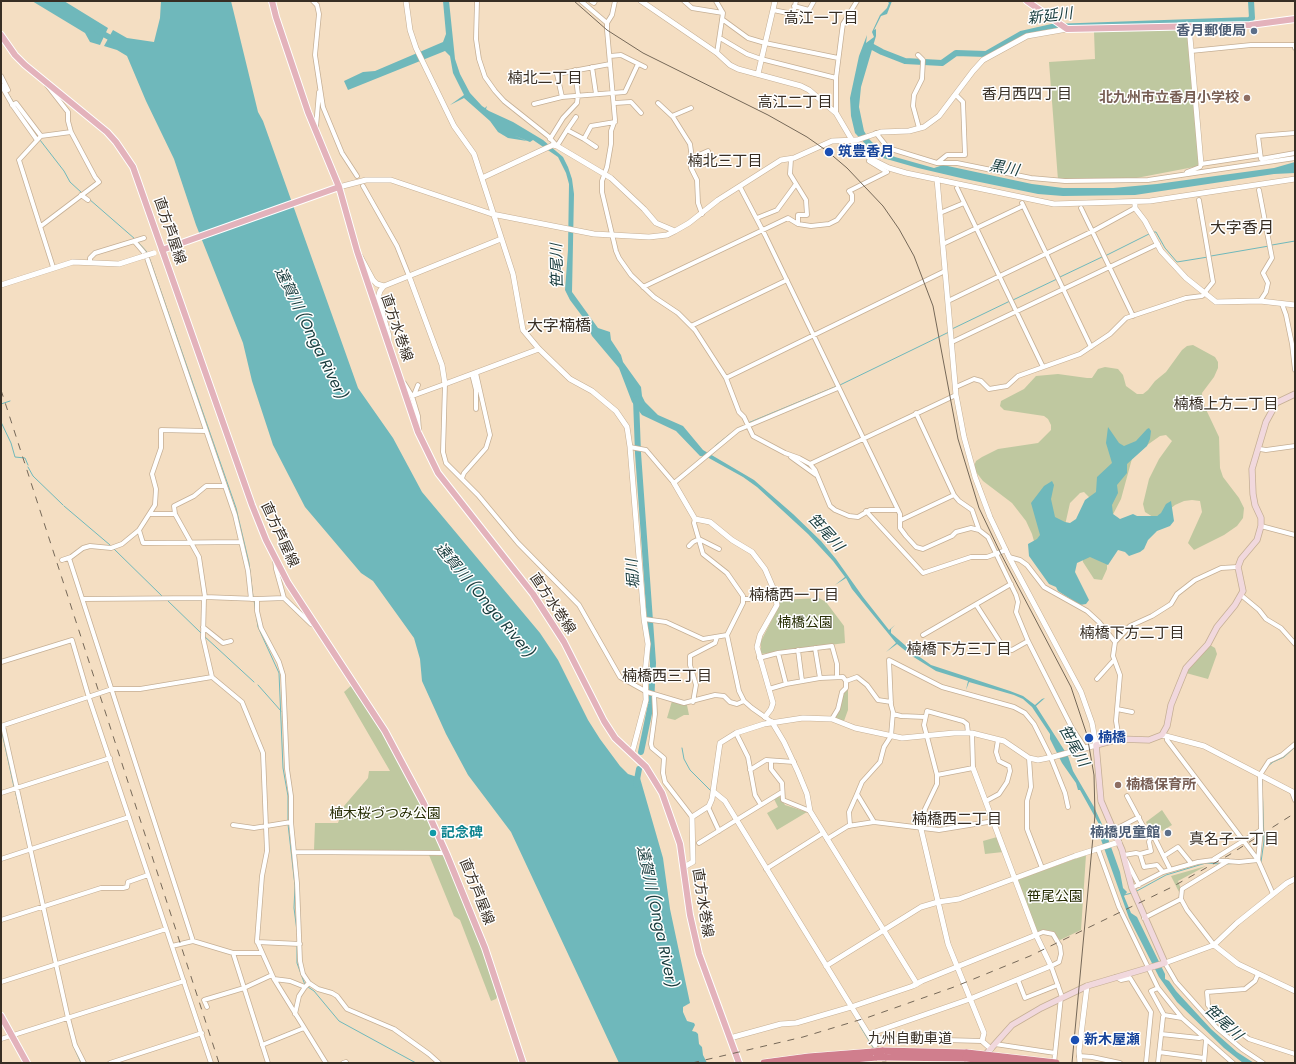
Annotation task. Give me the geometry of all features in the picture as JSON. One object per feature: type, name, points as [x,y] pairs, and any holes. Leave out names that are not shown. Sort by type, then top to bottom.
[{"type":"highway","name":"九州自動車道","points":[[805,1063],[875,1051]]},
{"type":"highway","name":"九州自動車道","points":[[764,1063],[875,1051],[884,1054],[966,1055],[1055,1063]]},
{"type":"highway","name":"九州自動車道","points":[[966,1055],[1014,1063]]},
{"type":"main road","name":"直方水巻線","points":[[272,1],[303,97],[338,188],[357,251],[418,432],[438,473],[537,600],[564,642],[604,721],[615,738],[646,767],[662,793],[674,824],[684,866],[690,915],[698,954],[739,1063]]},
{"type":"main road","points":[[1027,1],[1067,29],[1262,24],[1295,19]]},
{"type":"main road","name":"直方芦屋線","points":[[1,35],[15,55],[107,132],[122,150],[133,167],[164,250],[252,505],[288,582],[385,731],[424,804],[447,854],[485,948],[523,1063]]},
{"type":"main road","points":[[164,250],[338,188]]},
{"type":"main road","points":[[978,1063],[1018,1020],[1087,986],[1164,963],[1132,888],[1123,854],[1117,843],[1114,830],[1101,801],[1096,745],[1119,739],[1148,740],[1164,736],[1171,705],[1186,668],[1208,644],[1217,627],[1241,595],[1243,588],[1238,567],[1241,559],[1257,540],[1261,526],[1261,518],[1255,505],[1252,469],[1260,449],[1266,422],[1276,403],[1295,394]]},
{"type":"main road","points":[[1,1016],[27,1063]]},
{"type":"street","points":[[314,1],[317,5],[319,14],[315,55],[323,107],[342,153],[357,176]]},
{"type":"street","points":[[406,1],[410,30],[416,48],[454,126],[474,154],[484,177],[501,239],[513,274],[523,330],[539,349],[570,379],[592,391],[616,411],[627,427],[631,447],[644,619],[648,644],[645,673],[655,714],[651,744],[652,748],[664,758],[663,773],[665,782],[692,817],[693,862],[684,866]]},
{"type":"street","points":[[477,1],[476,39],[479,59],[485,77],[504,101],[550,139],[555,145],[605,174],[644,209],[656,223],[675,231]]},
{"type":"street","points":[[581,1],[607,23]]},
{"type":"street","points":[[591,1],[594,3],[594,1]]},
{"type":"street","points":[[615,1],[612,15],[607,23],[615,103],[615,122],[611,131],[611,144],[605,174],[602,181],[602,192],[611,236],[616,251],[622,263],[643,287],[661,303],[678,313],[691,326],[712,354],[726,378],[739,412],[748,425],[753,436],[784,453],[818,476]]},
{"type":"street","points":[[642,1],[718,53],[730,65],[805,88],[816,95],[836,113],[854,140],[871,159],[889,168],[1054,204],[1135,205],[1295,179]]},
{"type":"street","points":[[684,1],[692,8],[723,13]]},
{"type":"street","points":[[716,1],[723,13],[718,53]]},
{"type":"street","points":[[758,74],[775,1]]},
{"type":"street","points":[[773,10],[793,14],[796,1]]},
{"type":"street","points":[[794,6],[809,10],[814,1]]},
{"type":"street","points":[[836,113],[836,78],[843,24],[857,1]]},
{"type":"street","points":[[722,19],[748,38],[838,58]]},
{"type":"street","points":[[1189,26],[1201,164]]},
{"type":"street","points":[[338,188],[366,180],[391,180],[494,214],[562,229],[611,236],[649,237],[667,235],[689,223],[718,200],[776,163],[791,159],[832,141],[854,140],[874,134],[919,128],[932,123],[956,95],[973,71],[993,53],[1026,36],[1067,29]]},
{"type":"street","points":[[720,38],[747,54],[761,59],[836,78]]},
{"type":"street","points":[[1192,51],[1251,45],[1295,45],[1295,48]]},
{"type":"street","points":[[610,56],[621,54],[645,67]]},
{"type":"street","points":[[918,55],[923,60],[922,79],[914,95],[912,106],[919,128]]},
{"type":"street","points":[[562,97],[557,74],[610,64]]},
{"type":"street","points":[[534,104],[562,97],[625,92],[638,64]]},
{"type":"street","points":[[592,67],[596,94]]},
{"type":"street","points":[[550,139],[562,118],[577,103],[578,95],[575,70]]},
{"type":"street","points":[[1,76],[8,90]]},
{"type":"street","points":[[41,78],[68,112],[68,121],[71,132],[99,182],[41,226]]},
{"type":"street","points":[[1,85],[39,138]]},
{"type":"street","points":[[316,130],[320,88]]},
{"type":"street","points":[[937,163],[947,155],[965,155],[963,102],[956,95]]},
{"type":"street","points":[[615,103],[631,102],[641,113]]},
{"type":"street","points":[[658,103],[672,116],[690,144],[692,158],[691,168],[697,180],[698,203],[702,214]]},
{"type":"street","points":[[672,116],[690,108]]},
{"type":"street","points":[[484,177],[555,145],[576,117]]},
{"type":"street","points":[[584,139],[591,126],[615,122]]},
{"type":"street","points":[[567,130],[584,139],[596,148]]},
{"type":"street","points":[[53,267],[19,160],[39,138],[71,132]]},
{"type":"street","points":[[1295,133],[1258,136],[1261,159],[1295,153]]},
{"type":"street","points":[[874,134],[888,148],[937,163],[957,163],[1031,178],[1081,182],[1148,180],[1295,158]]},
{"type":"street","points":[[692,158],[708,151]]},
{"type":"street","points":[[1186,174],[1187,172],[1200,167],[1201,164],[1260,155]]},
{"type":"street","points":[[791,159],[790,174],[806,200],[807,215],[798,215],[798,224]]},
{"type":"street","points":[[643,287],[788,218],[798,224],[820,226],[837,220],[852,201],[852,195],[849,191],[886,172],[869,161],[871,159]]},
{"type":"street","points":[[692,817],[708,807],[714,792],[718,748],[724,739],[736,733],[772,722],[803,718],[832,719],[855,728],[902,738],[970,733],[1011,745],[1029,758],[1038,760],[1052,758],[1096,745],[1092,723],[1081,692],[1009,557],[990,517],[975,477],[964,437],[956,395],[937,179]]},
{"type":"street","points":[[757,218],[777,210],[796,184]]},
{"type":"street","points":[[364,186],[397,246],[442,365],[445,384],[443,422],[444,458],[458,477],[462,478],[518,543],[579,604],[620,677],[650,693],[684,703],[693,702],[715,695],[724,696],[730,702],[737,704],[744,701]]},
{"type":"street","points":[[740,187],[763,229],[813,336],[898,510],[900,528],[916,547],[923,549],[952,536],[956,532],[971,528],[979,530],[988,537],[1018,602],[1016,612],[1028,642],[1072,728],[1084,748]]},
{"type":"street","points":[[957,188],[1043,367]]},
{"type":"street","points":[[1259,190],[1272,258],[1263,273],[1268,283],[1266,292],[1260,301]]},
{"type":"street","points":[[82,194],[88,200]]},
{"type":"street","points":[[956,387],[974,378],[981,381],[989,389],[998,389],[1011,384],[1018,376],[1071,358],[1091,347],[1110,334],[1126,318],[1148,310],[1202,296],[1213,282],[1199,200]]},
{"type":"street","points":[[940,213],[964,203]]},
{"type":"street","points":[[943,244],[1022,204],[1091,347]]},
{"type":"street","points":[[948,301],[1093,231],[1135,205]]},
{"type":"street","points":[[1135,205],[1161,251],[1180,271],[1219,303],[1260,301],[1295,305]]},
{"type":"street","points":[[1081,208],[1134,316]]},
{"type":"street","points":[[90,262],[90,258],[95,253],[144,238]]},
{"type":"street","points":[[389,344],[389,336],[378,298],[380,291],[384,286],[501,239]]},
{"type":"street","points":[[134,241],[146,255],[235,515],[261,628],[279,662],[283,675],[287,769],[291,796],[291,822],[301,969],[309,983],[318,989],[337,996],[347,1009],[384,1023],[430,1054],[439,1063]]},
{"type":"street","points":[[952,342],[1158,244]]},
{"type":"street","points":[[1,285],[53,267],[73,262],[119,264],[164,250]]},
{"type":"street","points":[[357,251],[372,280],[377,284],[384,286]]},
{"type":"street","points":[[726,378],[945,271]]},
{"type":"street","points":[[691,326],[787,280]]},
{"type":"street","points":[[1282,304],[1286,315],[1292,344],[1295,370]]},
{"type":"street","points":[[413,396],[539,349]]},
{"type":"street","points":[[474,373],[476,409]]},
{"type":"street","points":[[462,478],[464,473],[486,448],[490,435],[474,373]]},
{"type":"street","points":[[401,382],[404,383],[413,396],[420,429],[418,432]]},
{"type":"street","points":[[413,396],[418,385]]},
{"type":"street","points":[[674,483],[717,446],[748,425],[838,388]]},
{"type":"street","points":[[810,464],[956,395]]},
{"type":"street","points":[[916,413],[954,495],[972,510],[979,530]]},
{"type":"street","points":[[62,560],[69,558],[83,548],[90,546],[111,548],[122,544],[139,530],[154,509],[156,501],[156,489],[152,474],[161,448],[161,430],[206,431]]},
{"type":"street","points":[[1260,449],[1266,450],[1295,446]]},
{"type":"street","points":[[631,447],[646,450],[674,483],[696,519],[710,522],[732,540],[748,548],[764,569],[774,591],[776,605],[758,639],[757,647],[773,707],[765,717]]},
{"type":"street","points":[[784,453],[799,458],[810,464],[818,476],[830,506],[835,510],[848,516],[858,517],[866,511],[883,508],[898,510]]},
{"type":"street","points":[[225,486],[209,486],[202,488],[194,496],[174,506],[175,514],[199,557],[204,598],[203,638],[212,677],[242,702],[260,740],[265,764],[267,851],[262,876],[257,930],[261,953],[273,977],[326,1063]]},
{"type":"street","points":[[900,520],[954,495]]},
{"type":"street","points":[[866,511],[923,573],[971,557],[987,556],[1006,550]]},
{"type":"street","points":[[150,514],[175,514]]},
{"type":"street","points":[[696,519],[694,523],[704,554],[727,573],[739,588],[744,599],[727,635],[737,686],[744,701],[772,722],[794,762],[807,794],[810,811],[917,984]]},
{"type":"street","points":[[1261,526],[1295,535]]},
{"type":"street","points":[[139,530],[143,543],[241,542]]},
{"type":"street","points":[[689,546],[698,539]]},
{"type":"street","points":[[698,539],[719,549]]},
{"type":"street","points":[[275,557],[276,569],[284,598],[311,624],[317,626]]},
{"type":"street","points":[[1009,557],[1020,560],[1027,565],[1044,587],[1087,611],[1099,622],[1115,642]]},
{"type":"street","points":[[69,558],[193,941]]},
{"type":"street","points":[[1119,739],[1116,721],[1120,675],[1114,660],[1115,642],[1130,626],[1152,616],[1171,604],[1177,594],[1195,580],[1221,568],[1238,567]]},
{"type":"street","points":[[923,635],[977,606],[1011,584]]},
{"type":"street","points":[[744,599],[753,599],[774,591]]},
{"type":"street","points":[[1241,595],[1259,610],[1266,619],[1281,628],[1295,644]]},
{"type":"street","points":[[82,599],[284,598]]},
{"type":"street","points":[[977,606],[1004,648],[1012,650],[1028,642]]},
{"type":"street","points":[[644,619],[666,622],[703,639],[727,635]]},
{"type":"street","points":[[203,627],[223,643],[231,641]]},
{"type":"street","points":[[693,702],[696,685],[690,665],[690,656],[715,643],[717,637]]},
{"type":"street","points":[[1,662],[72,640],[89,698],[211,1063]]},
{"type":"street","points":[[759,658],[778,653],[832,646],[837,664],[837,676]]},
{"type":"street","points":[[815,648],[820,678]]},
{"type":"street","points":[[798,650],[802,681]]},
{"type":"street","points":[[778,653],[786,684]]},
{"type":"street","points":[[850,826],[849,812],[862,782],[880,762],[884,747],[891,736],[893,714],[889,660],[942,686],[1019,709],[1034,724],[1052,758],[1068,807]]},
{"type":"street","points":[[1097,680],[1114,660]]},
{"type":"street","points":[[769,689],[786,684],[820,678],[837,676],[843,677],[846,681],[846,688],[842,692],[838,709],[832,719]]},
{"type":"street","points":[[84,1063],[76,1045],[68,1018],[2,726],[112,690],[140,689],[212,677]]},
{"type":"street","points":[[846,681],[857,678],[867,685],[878,700],[891,702]]},
{"type":"street","points":[[632,753],[650,693]]},
{"type":"street","points":[[1117,709],[1132,712]]},
{"type":"street","points":[[982,1041],[984,1033],[948,944],[921,829],[925,809],[937,784],[937,775],[927,736],[925,717],[927,711],[950,716],[967,724],[970,733],[973,768],[1036,935],[1051,966],[1062,997],[1055,1063]]},
{"type":"street","points":[[893,714],[901,716],[925,717]]},
{"type":"street","points":[[736,733],[748,757],[754,795],[761,805]]},
{"type":"street","points":[[1164,736],[1204,746],[1294,793],[1295,800]]},
{"type":"street","points":[[1164,736],[1258,860],[1273,894]]},
{"type":"street","points":[[986,801],[999,794],[1007,782],[1010,771],[1009,766],[999,760],[996,752],[998,740]]},
{"type":"street","points":[[1258,860],[1261,830],[1260,774],[1269,761],[1282,755],[1295,744]]},
{"type":"street","points":[[1,793],[110,758]]},
{"type":"street","points":[[1029,758],[1031,787],[1027,801],[1027,828],[1042,868]]},
{"type":"street","points":[[750,770],[766,760],[794,762]]},
{"type":"street","points":[[771,761],[771,769],[781,780],[782,798],[785,802],[810,811]]},
{"type":"street","points":[[937,775],[973,768]]},
{"type":"street","points":[[714,792],[725,801],[735,821],[826,966],[850,1008],[870,1036],[875,1051]]},
{"type":"street","points":[[699,843],[782,792]]},
{"type":"street","points":[[857,794],[874,822]]},
{"type":"street","points":[[1127,796],[1150,839],[1149,842],[1151,851],[1140,854],[1136,852],[1123,854],[1139,885]]},
{"type":"street","points":[[708,807],[719,831]]},
{"type":"street","points":[[1,859],[129,817]]},
{"type":"street","points":[[1114,830],[1139,817]]},
{"type":"street","points":[[827,839],[850,826],[874,822],[921,829],[948,830],[994,821]]},
{"type":"street","points":[[233,825],[254,828],[291,822]]},
{"type":"street","points":[[1213,860],[1261,830]]},
{"type":"street","points":[[766,869],[823,833]]},
{"type":"street","points":[[1150,839],[1154,837],[1170,869]]},
{"type":"street","points":[[826,966],[921,908],[938,902],[959,899],[1042,868],[1117,843]]},
{"type":"street","points":[[1164,856],[1178,846],[1191,864]]},
{"type":"street","points":[[1099,849],[1119,908],[1158,988],[1182,1018],[1233,1063]]},
{"type":"street","points":[[294,852],[447,854]]},
{"type":"street","points":[[1140,854],[1144,867],[1157,865],[1163,872]]},
{"type":"street","points":[[1132,888],[1170,869],[1191,864],[1213,860],[1258,860]]},
{"type":"street","points":[[1228,861],[1184,886],[1182,889],[1182,899],[1192,918],[1214,945],[1238,964],[1295,991]]},
{"type":"street","points":[[1,920],[101,888],[123,888],[127,886],[128,882],[148,875]]},
{"type":"street","points":[[1263,1063],[1229,1039],[1176,982],[1164,963],[1214,945],[1273,894],[1295,879]]},
{"type":"street","points":[[1144,918],[1182,899]]},
{"type":"street","points":[[1,982],[166,929]]},
{"type":"street","points":[[730,1038],[850,1008],[917,984],[1043,932],[1053,934],[1060,946],[1061,954],[1059,962],[1051,966],[970,999],[870,1036]]},
{"type":"street","points":[[172,946],[193,941],[233,953],[261,953]]},
{"type":"street","points":[[258,942],[300,944]]},
{"type":"street","points":[[233,953],[268,1063]]},
{"type":"street","points":[[1258,974],[1254,981],[1244,989],[1206,992],[1208,1005],[1225,1025],[1234,1028],[1248,1039],[1295,1054]]},
{"type":"street","points":[[207,1007],[204,1000],[244,988],[273,977],[290,981],[305,987]]},
{"type":"street","points":[[1116,977],[1121,980],[1130,978],[1151,1012],[1146,1063]]},
{"type":"street","points":[[1018,980],[1025,998],[1058,985]]},
{"type":"street","points":[[1,1039],[184,981]]},
{"type":"street","points":[[295,1014],[299,996],[309,983]]},
{"type":"street","points":[[1080,1063],[1087,986]]},
{"type":"street","points":[[1158,988],[1151,991],[1164,1015],[1158,1063]]},
{"type":"street","points":[[1201,1010],[1208,1005]]},
{"type":"street","points":[[1164,1015],[1182,1018]]},
{"type":"street","points":[[262,1045],[304,1028]]},
{"type":"street","points":[[110,1063],[202,1033]]},
{"type":"street","points":[[1161,1034],[1204,1038]]},
{"type":"street","points":[[870,1036],[982,1041],[991,1049]]},
{"type":"street","points":[[1204,1038],[1204,1063]]},
{"type":"street","points":[[995,1044],[1056,1052]]},
{"type":"street","points":[[1159,1052],[1204,1058]]},
{"type":"street","points":[[1080,1056],[1120,1063]]},
{"type":"green space","points":[[1187,28],[1199,166],[1126,180],[1058,180],[1049,62],[1095,59],[1094,31]]},
{"type":"green space","points":[[1193,345],[1215,357],[1218,362],[1218,368],[1214,377],[1202,393],[1203,403],[1219,437],[1220,468],[1223,477],[1239,498],[1244,508],[1243,518],[1237,526],[1224,535],[1194,550],[1188,543],[1202,512],[1200,501],[1184,501],[1175,505],[1164,514],[1153,517],[1145,512],[1143,504],[1149,479],[1159,459],[1172,441],[1166,435],[1160,436],[1133,455],[1121,499],[1106,528],[1091,499],[1084,492],[1080,493],[1070,503],[1063,534],[1037,552],[1032,534],[1026,521],[1012,503],[983,481],[976,472],[974,466],[976,461],[998,449],[1038,443],[1051,430],[1051,425],[1048,419],[1044,416],[1004,410],[1000,406],[1001,401],[1024,389],[1036,376],[1058,374],[1092,378],[1098,369],[1105,367],[1118,369],[1123,375],[1126,386],[1137,394],[1143,394],[1166,372],[1182,350],[1187,346]]},
{"type":"green space","points":[[1087,548],[1107,563],[1107,569],[1102,580],[1094,579],[1083,562],[1082,556]]},
{"type":"green space","name":"楠橋公園","points":[[819,598],[826,602],[844,626],[845,643],[761,654],[761,641],[779,606],[780,600]]},
{"type":"green space","points":[[1210,645],[1215,648],[1217,654],[1208,679],[1186,673],[1189,667]]},
{"type":"green space","name":"植木桜づつみ公園","points":[[353,684],[382,730],[422,804],[442,849],[440,852],[314,850],[315,823],[338,823],[344,806],[368,778],[369,771],[390,771],[344,692]]},
{"type":"green space","points":[[848,689],[848,710],[844,721],[834,719],[843,694]]},
{"type":"green space","points":[[672,701],[687,705],[689,715],[684,715],[675,720],[667,718]]},
{"type":"green space","points":[[779,796],[785,805],[807,812],[777,830],[767,813],[778,807],[774,799]]},
{"type":"green space","points":[[1162,810],[1172,825],[1162,831],[1158,824],[1149,829],[1146,822]]},
{"type":"green space","points":[[997,837],[1003,852],[985,854],[983,841]]},
{"type":"green space","name":"植木桜づつみ公園","points":[[429,855],[444,856],[474,929],[477,931],[498,995],[496,999],[491,1001],[460,920],[454,916]]},
{"type":"green space","name":"笹尾公園","points":[[1086,855],[1081,930],[1060,940],[1052,931],[1043,930],[1038,933],[1017,880]]},
{"type":"green space","points":[[1206,866],[1178,881],[1181,889],[1180,894],[1171,876]]},
{"type":"water","points":[[32,1],[64,1],[108,28],[100,45],[90,42],[85,33]]},
{"type":"water","points":[[161,1],[231,1],[258,112],[263,121],[358,388],[393,438],[422,492],[540,633],[558,660],[588,720],[600,739],[620,766],[628,774],[640,778],[663,858],[670,909],[690,1003],[683,1007],[683,1012],[687,1021],[694,1023],[695,1025],[692,1031],[698,1034],[699,1044],[702,1047],[703,1055],[707,1063],[619,1063],[511,832],[468,775],[446,734],[422,681],[420,659],[414,638],[373,581],[361,573],[305,507],[273,445],[252,381],[243,343],[196,225],[174,159],[146,101],[127,56],[117,50],[104,46],[113,30],[127,38],[154,42],[160,18]]},
{"type":"water","points":[[443,1],[449,1],[455,59],[460,74],[470,93],[482,106],[485,108],[487,106],[486,109],[513,122],[543,140],[563,157],[572,179],[574,194],[572,292],[598,328],[610,332],[611,340],[621,355],[623,362],[641,387],[642,396],[645,402],[658,415],[683,426],[703,450],[754,480],[793,514],[821,541],[836,559],[889,630],[895,625],[891,629],[891,633],[914,653],[931,665],[1023,696],[1035,705],[1045,698],[1036,706],[1068,756],[1073,771],[1094,807],[1106,833],[1120,872],[1123,888],[1127,892],[1124,896],[1131,913],[1137,917],[1165,974],[1165,979],[1169,981],[1176,991],[1211,1029],[1237,1052],[1254,1063],[1243,1063],[1224,1048],[1177,1002],[1159,977],[1129,918],[1099,834],[1100,826],[1080,790],[1078,790],[1076,783],[1062,763],[1050,739],[1050,734],[1032,707],[1023,699],[1014,695],[969,682],[966,690],[968,681],[936,671],[912,656],[897,644],[886,652],[896,643],[852,589],[846,578],[835,585],[845,577],[833,561],[808,534],[757,487],[743,477],[707,457],[700,456],[676,431],[642,415],[632,402],[619,368],[592,336],[585,320],[570,300],[565,290],[568,250],[569,184],[566,173],[558,157],[533,140],[530,142],[513,135],[527,141],[508,138],[498,132],[490,121],[464,98],[450,105],[464,95],[453,73],[450,56],[445,51],[348,90],[344,81],[363,72],[375,71],[443,42],[446,34]]},
{"type":"water","points":[[887,1],[892,1],[887,14],[881,16],[874,30],[876,29],[876,36],[861,87],[859,107],[864,131],[869,139],[879,149],[895,157],[934,168],[943,165],[1032,184],[1063,188],[1113,188],[1157,184],[1274,168],[1295,162],[1295,173],[1274,174],[1135,195],[1063,196],[1038,194],[965,179],[883,158],[872,151],[855,133],[851,116],[850,98],[859,56],[867,35],[866,43],[874,37],[872,32],[880,15],[887,8],[889,3]]},
{"type":"water","points":[[1108,427],[1119,443],[1124,446],[1136,441],[1147,429],[1149,428],[1151,431],[1147,446],[1127,464],[1127,473],[1117,485],[1118,493],[1112,505],[1113,514],[1120,519],[1133,514],[1137,516],[1157,516],[1161,513],[1166,504],[1171,501],[1174,521],[1170,526],[1157,531],[1148,540],[1144,549],[1140,552],[1129,556],[1125,552],[1118,550],[1108,565],[1090,557],[1077,563],[1075,572],[1089,600],[1086,604],[1080,605],[1058,591],[1056,587],[1049,584],[1029,556],[1028,544],[1037,539],[1040,535],[1031,503],[1044,486],[1052,481],[1054,485],[1051,499],[1055,517],[1070,523],[1076,519],[1085,500],[1096,492],[1097,477],[1112,463],[1106,443]]},
{"type":"waterway","name":"新延川","points":[[869,45],[905,61],[942,63],[956,53],[986,54],[1021,34],[1052,27],[1249,20],[1252,18],[1251,1]]},
{"type":"waterway","name":"遠賀川 (Onga River)","points":[[98,31],[116,41]]},
{"type":"waterway","points":[[7,92],[14,103]]},
{"type":"waterway","points":[[33,130],[38,137]]},
{"type":"waterway","points":[[40,140],[64,171],[70,182],[82,193]]},
{"type":"waterway","points":[[89,199],[135,239]]},
{"type":"waterway","points":[[1154,232],[1156,232],[1165,248],[1177,262],[1208,257]]},
{"type":"waterway","points":[[1105,256],[1149,234]]},
{"type":"waterway","points":[[137,241],[147,252]]},
{"type":"waterway","points":[[1272,245],[1295,241]]},
{"type":"waterway","points":[[1211,256],[1269,246]]},
{"type":"waterway","points":[[149,257],[236,508],[249,563],[253,597]]},
{"type":"waterway","points":[[1060,277],[1102,257]]},
{"type":"waterway","points":[[1013,300],[1057,279]]},
{"type":"waterway","points":[[952,329],[1010,301]]},
{"type":"waterway","points":[[840,385],[949,332]]},
{"type":"waterway","points":[[748,423],[837,386]]},
{"type":"waterway","name":"堀川","points":[[636,399],[638,453],[653,663],[651,704],[641,752]]},
{"type":"waterway","points":[[1,404],[10,401]]},
{"type":"waterway","points":[[1,422],[11,443],[15,457],[25,458],[28,465]]},
{"type":"waterway","points":[[715,446],[730,434]]},
{"type":"waterway","points":[[28,467],[33,476],[63,505]]},
{"type":"waterway","points":[[64,506],[110,545]]},
{"type":"waterway","points":[[114,549],[163,597]]},
{"type":"waterway","points":[[167,600],[201,633]]},
{"type":"waterway","points":[[254,600],[258,627],[279,673],[283,768],[288,796],[288,821]]},
{"type":"waterway","points":[[204,636],[254,682]]},
{"type":"waterway","points":[[258,685],[281,711]]},
{"type":"waterway","points":[[1,728],[14,787]]},
{"type":"waterway","points":[[1268,766],[1284,757],[1295,747]]},
{"type":"waterway","points":[[682,748],[684,759],[690,770],[711,791]]},
{"type":"waterway","name":"堀川","points":[[636,785],[639,769]]},
{"type":"waterway","points":[[1261,862],[1264,841],[1262,781]]},
{"type":"waterway","points":[[15,790],[22,820]]},
{"type":"waterway","points":[[288,824],[295,886],[294,908],[297,931]]},
{"type":"waterway","points":[[1225,864],[1258,862]]},
{"type":"waterway","points":[[1135,892],[1166,875],[1206,863],[1220,864]]},
{"type":"waterway","points":[[1124,895],[1132,893]]},
{"type":"waterway","points":[[297,946],[297,963],[305,985]]},
{"type":"waterway","points":[[308,987],[314,991],[339,1021],[416,1063]]},
{"type":"waterway","points":[[860,1026],[874,1049]]},
{"type":"waterway","points":[[73,1045],[81,1063]]},
{"type":"tunnel","points":[[875,1045],[886,1063]]},
{"type":"tram line","points":[[574,1],[607,30],[643,53],[768,115],[807,137],[827,151],[847,168],[883,206],[899,229],[914,256],[933,306],[958,439],[979,508],[1000,552],[1071,687],[1087,735],[1094,775],[1095,815],[1072,1063]]},
{"type":"railway","points":[[1,390],[219,1063]]},
{"type":"railway","points":[[692,1063],[803,1037],[869,1017],[954,987],[1030,956],[1172,887],[1229,855],[1295,813]]},
{"type":"place","name":"香月郵便局","points":[[1254,31]]},
{"type":"place","name":"北九州市立香月小学校","points":[[1247,98]]},
{"type":"place","name":"筑豊香月","points":[[829,152]]},
{"type":"place","name":"楠橋","points":[[1089,738]]},
{"type":"place","name":"楠橋保育所","points":[[1118,785]]},
{"type":"place","name":"記念碑","points":[[433,833]]},
{"type":"place","name":"楠橋児童館","points":[[1168,833]]},
{"type":"place","name":"新木屋瀬","points":[[1075,1040]]},
{"type":"district","name":"高江一丁目","points":[[821,19]]},
{"type":"district","name":"楠北二丁目","points":[[545,79]]},
{"type":"district","name":"香月西四丁目","points":[[1027,95]]},
{"type":"district","name":"高江二丁目","points":[[795,103]]},
{"type":"district","name":"楠北三丁目","points":[[725,162]]},
{"type":"district","name":"大字香月","points":[[1242,229]]},
{"type":"district","name":"大字楠橋","points":[[559,327]]},
{"type":"district","name":"楠橋上方二丁目","points":[[1226,405]]},
{"type":"district","name":"楠橋西一丁目","points":[[794,596]]},
{"type":"district","name":"楠橋下方二丁目","points":[[1132,634]]},
{"type":"district","name":"楠橋下方三丁目","points":[[959,650]]},
{"type":"district","name":"楠橋西三丁目","points":[[667,677]]},
{"type":"district","name":"楠橋西二丁目","points":[[957,820]]},
{"type":"district","name":"真名子一丁目","points":[[1234,840]]},
{"type":"water label","name":"黒川","points":[[1004,169]]},
{"type":"water label","name":"笹尾川","points":[[558,266]]},
{"type":"water label","name":"笹尾川","points":[[825,533]]},
{"type":"water label","name":"笹尾川","points":[[1073,746]]},
{"type":"water label","name":"笹尾川","points":[[1223,1023]]}]
